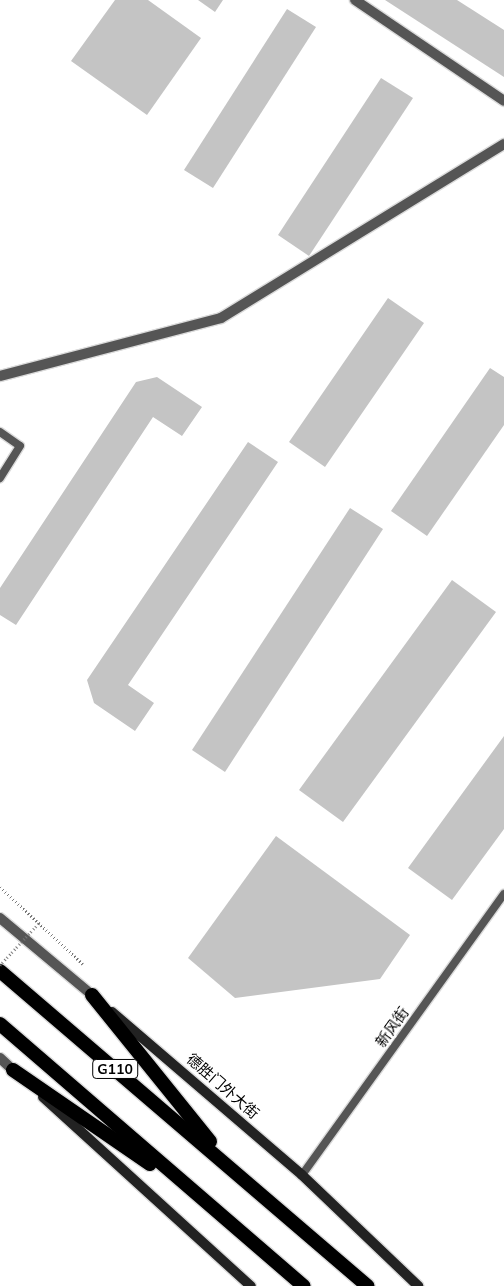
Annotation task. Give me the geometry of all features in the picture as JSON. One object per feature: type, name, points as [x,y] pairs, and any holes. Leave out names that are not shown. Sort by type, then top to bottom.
[{"type":"highway","name":"G110","points":[[0,971],[367,1286]]},
{"type":"highway","points":[[92,995],[230,1167]]},
{"type":"highway","name":"G110","points":[[0,1024],[303,1286]]},
{"type":"highway","points":[[13,1070],[206,1203]]},
{"type":"main road","name":"德胜门外大街","points":[[92,995],[302,1175],[418,1286]]},
{"type":"main road","points":[[13,1070],[251,1286]]},
{"type":"street","points":[[355,0],[504,101]]},
{"type":"street","points":[[0,376],[221,318],[504,144]]},
{"type":"street","name":"德胜门外大街","points":[[0,918],[92,995]]},
{"type":"street","points":[[0,1058],[13,1070]]},
{"type":"lane","points":[[0,432],[20,446],[0,478]]},
{"type":"lane","name":"新风街","points":[[302,1175],[504,894]]},
{"type":"path","points":[[0,887],[83,964]]},
{"type":"path","points":[[0,965],[39,923]]},
{"type":"building","points":[[115,0],[148,0],[201,38],[147,115],[71,61]]},
{"type":"building","points":[[198,0],[223,0],[215,12]]},
{"type":"building","points":[[385,0],[457,0],[504,30],[504,77]]},
{"type":"building","points":[[287,9],[316,27],[213,188],[184,170]]},
{"type":"building","points":[[381,78],[413,98],[309,256],[278,235]]},
{"type":"building","points":[[388,298],[424,323],[325,467],[289,442]]},
{"type":"building","points":[[490,368],[504,377],[504,425],[427,536],[391,511]]},
{"type":"building","points":[[157,377],[202,407],[182,436],[153,417],[16,625],[0,615],[0,588],[136,382]]},
{"type":"building","points":[[248,442],[278,462],[128,685],[154,703],[135,731],[94,703],[87,680]]},
{"type":"building","points":[[350,508],[383,529],[225,772],[192,750]]},
{"type":"building","points":[[452,580],[496,612],[343,822],[299,790]]},
{"type":"building","points":[[504,736],[504,829],[452,900],[408,868]]},
{"type":"building","points":[[276,836],[410,935],[380,979],[235,998],[188,958]]}]
